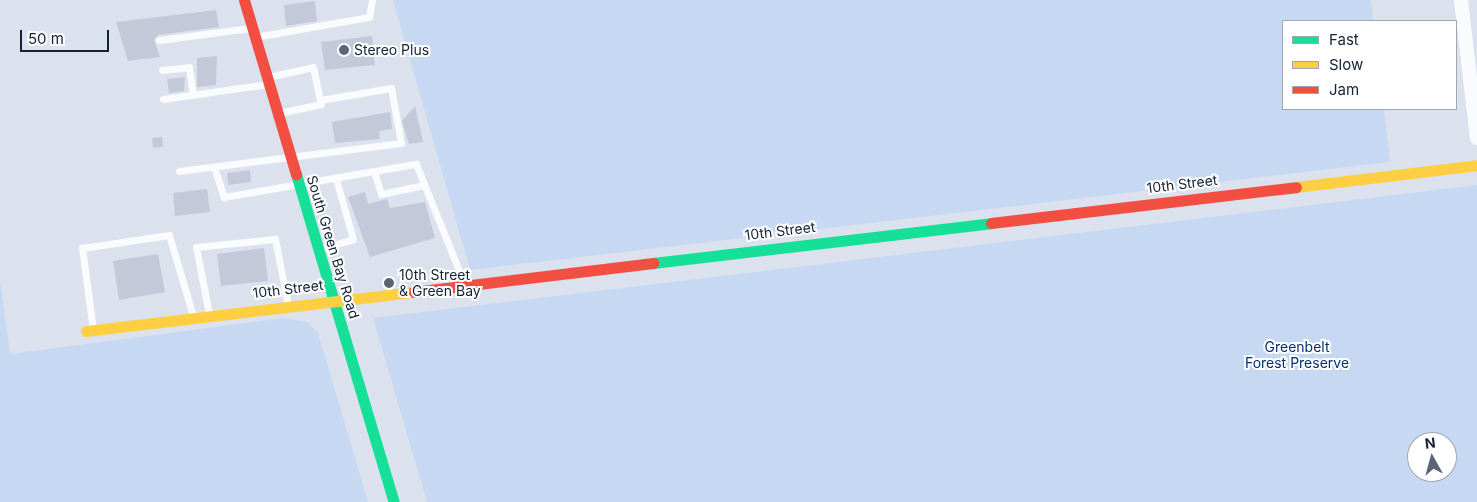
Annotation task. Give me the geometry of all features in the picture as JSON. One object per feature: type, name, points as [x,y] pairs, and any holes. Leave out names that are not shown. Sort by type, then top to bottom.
[{"type":"street","name":"South Green Bay Road","points":[[244,0],[394,502]]},
{"type":"street","points":[[1461,0],[1477,138]]},
{"type":"street","name":"10th Street","points":[[90,331],[333,298],[1477,165]]},
{"type":"lane","points":[[159,40],[254,32],[370,17],[372,0]]},
{"type":"lane","points":[[162,70],[189,67],[193,95]]},
{"type":"lane","points":[[163,99],[268,80],[313,67],[321,104],[278,113]]},
{"type":"lane","points":[[179,172],[291,160],[401,143],[391,88],[320,100]]},
{"type":"lane","points":[[214,167],[224,197],[299,187],[416,164],[464,283]]},
{"type":"lane","points":[[374,172],[381,194],[424,186]]},
{"type":"lane","points":[[318,249],[353,239],[336,179]]},
{"type":"lane","points":[[90,331],[82,248],[169,235],[193,316]]},
{"type":"lane","points":[[209,314],[196,247],[275,239],[288,305]]},
{"type":"green space","points":[[393,0],[1371,0],[1373,20],[1282,20],[1282,110],[1384,110],[1390,162],[470,270]]},
{"type":"green space","name":"Greenbelt Forest Preserve","points":[[1477,185],[1477,502],[427,502],[373,318]]},
{"type":"green space","points":[[0,279],[10,354],[284,318],[307,322],[318,333],[368,502],[0,502]]},
{"type":"building","points":[[315,1],[317,21],[286,26],[284,5]]},
{"type":"building","points":[[216,10],[219,27],[158,35],[154,40],[160,57],[128,61],[116,22]]},
{"type":"building","points":[[372,36],[375,65],[325,70],[321,42]]},
{"type":"building","points":[[217,56],[216,85],[197,87],[197,58]]},
{"type":"building","points":[[185,77],[184,91],[169,93],[167,79]]},
{"type":"building","points":[[415,106],[423,142],[409,144],[402,121]]},
{"type":"building","points":[[390,112],[392,129],[379,131],[380,139],[335,143],[332,122]]},
{"type":"building","points":[[162,137],[163,147],[153,148],[152,138]]},
{"type":"building","points":[[250,170],[251,182],[228,185],[227,173]]},
{"type":"building","points":[[207,189],[210,212],[175,216],[173,193]]},
{"type":"building","points":[[365,192],[368,204],[387,199],[390,208],[425,202],[435,238],[370,257],[348,197]]},
{"type":"building","points":[[264,248],[268,281],[221,286],[217,254]]},
{"type":"building","points":[[158,254],[165,292],[119,300],[113,261]]},
{"type":"traffic: fast","points":[[296,174],[394,502]]},
{"type":"traffic: fast","points":[[653,263],[991,223]]},
{"type":"traffic: slow","points":[[1296,187],[1477,165]]},
{"type":"traffic: slow","points":[[86,331],[413,292]]},
{"type":"traffic: jam","points":[[244,0],[296,174]]},
{"type":"traffic: jam","points":[[991,223],[1296,187]]},
{"type":"traffic: jam","points":[[413,292],[653,263]]},
{"type":"place","name":"Stereo Plus","points":[[344,50]]},
{"type":"place","name":"10th Street & Green Bay","points":[[389,283]]}]
